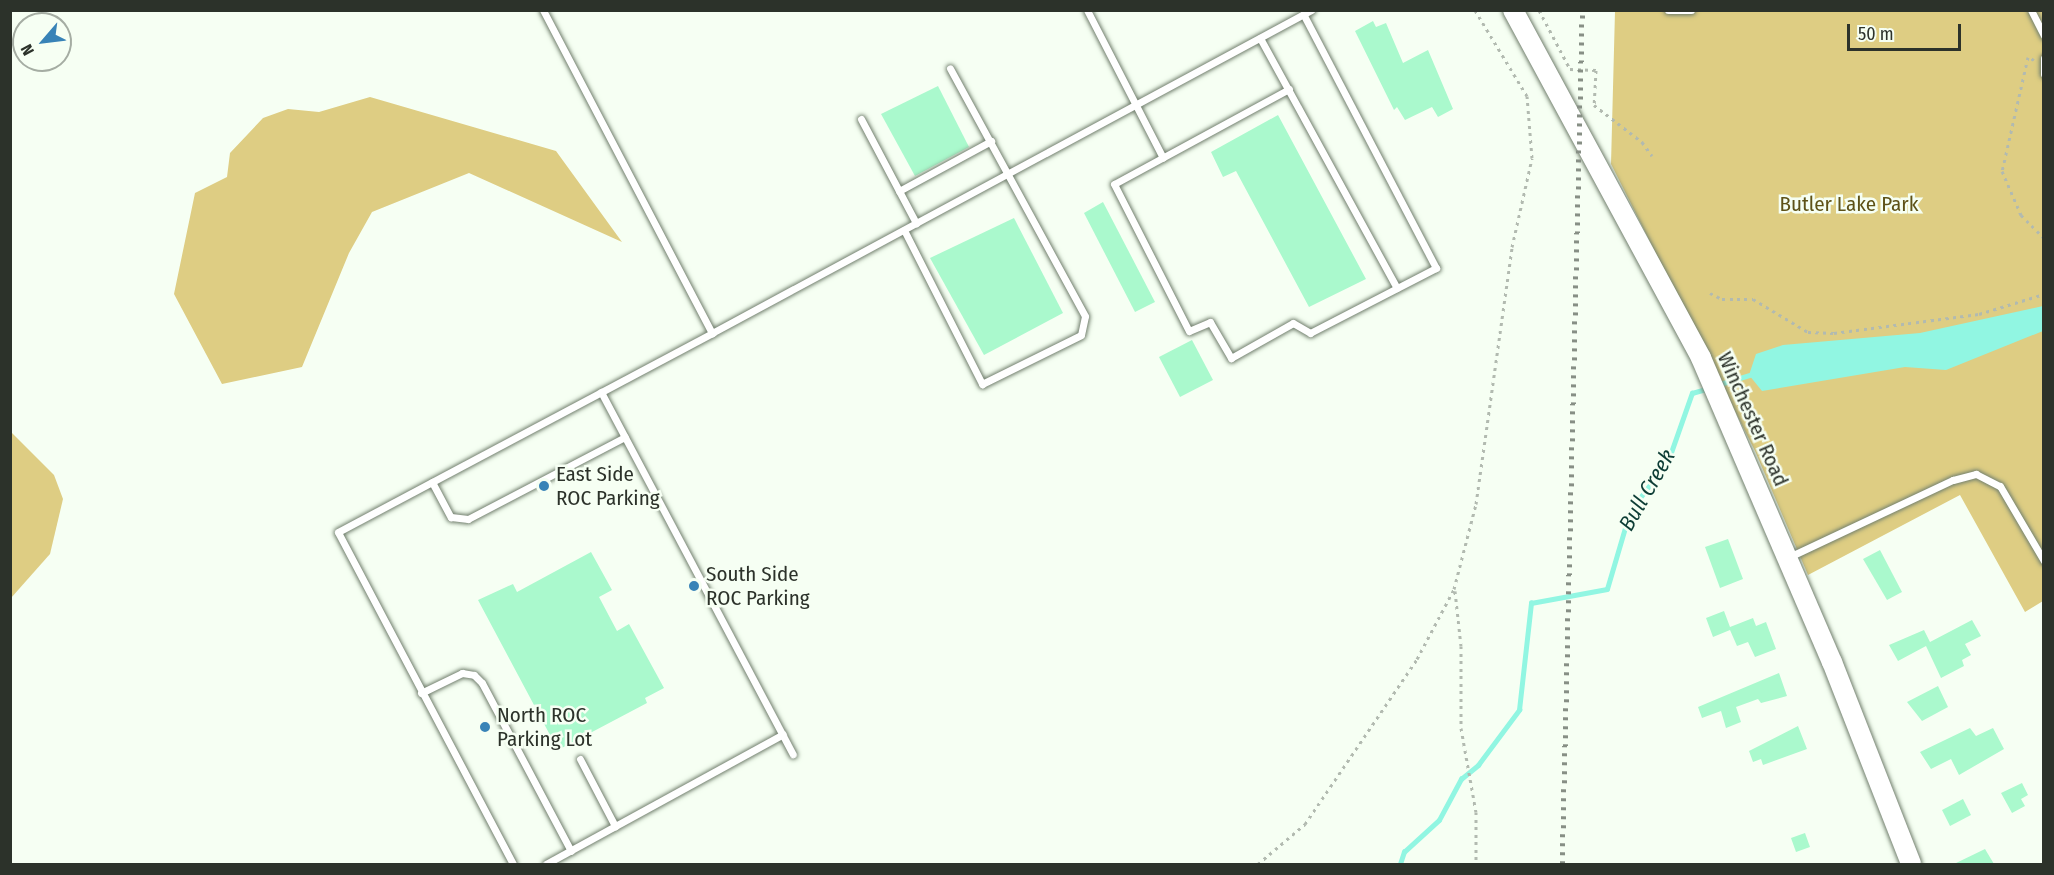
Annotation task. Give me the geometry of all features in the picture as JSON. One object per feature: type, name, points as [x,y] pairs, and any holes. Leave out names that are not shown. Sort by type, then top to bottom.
[{"type":"main road","name":"Winchester Road","points":[[1513,10],[1701,358],[1788,558],[1911,864]]},
{"type":"lane","points":[[543,10],[712,333]]},
{"type":"lane","points":[[1087,10],[1163,158]]},
{"type":"lane","points":[[513,864],[338,532],[1311,10]]},
{"type":"lane","points":[[1668,10],[1691,10]]},
{"type":"lane","points":[[2031,10],[2043,36]]},
{"type":"lane","points":[[1289,88],[1114,184],[1189,331],[1210,322],[1231,358],[1293,323],[1310,333],[1436,268],[1304,15]]},
{"type":"lane","points":[[1260,38],[1397,288]]},
{"type":"lane","points":[[2043,58],[2043,74]]},
{"type":"lane","points":[[904,230],[982,384],[1081,335],[1085,316],[951,68]]},
{"type":"lane","points":[[861,119],[916,223]]},
{"type":"lane","points":[[899,191],[991,141]]},
{"type":"lane","points":[[602,392],[793,754]]},
{"type":"lane","points":[[432,482],[451,517],[468,519],[625,437]]},
{"type":"lane","points":[[1788,558],[1953,480],[1976,474],[2000,486],[2043,561]]},
{"type":"lane","points":[[421,693],[462,673],[474,675],[482,683],[571,851]]},
{"type":"lane","points":[[546,864],[783,735]]},
{"type":"lane","points":[[580,759],[615,826]]},
{"type":"path","points":[[1258,864],[1305,824],[1417,659],[1454,589],[1476,504],[1512,247],[1532,158],[1527,96],[1475,10]]},
{"type":"path","points":[[1539,10],[1570,69],[1596,70],[1594,105],[1642,142],[1652,156]]},
{"type":"path","points":[[2028,57],[2002,171],[2021,214],[2043,238]]},
{"type":"path","points":[[1710,293],[1722,299],[1753,299],[1808,332],[1834,333],[1979,314],[2043,294]]},
{"type":"path","points":[[1454,589],[1462,737],[1472,784],[1476,864]]},
{"type":"green space","name":"Butler Lake Park","points":[[1615,11],[2043,11],[2043,601],[2025,612],[1960,495],[1808,575],[1755,451],[1611,164]]},
{"type":"green space","points":[[370,97],[556,151],[622,242],[469,173],[372,212],[349,253],[302,367],[222,384],[174,294],[195,193],[227,177],[230,153],[263,118],[288,109],[319,112]]},
{"type":"green space","points":[[11,432],[54,475],[63,499],[50,554],[11,598]]},
{"type":"water","points":[[2043,306],[2043,331],[1946,370],[1905,367],[1762,391],[1749,375],[1756,354],[1783,345],[1920,333]]},
{"type":"building","points":[[1373,21],[1376,27],[1386,23],[1403,63],[1428,50],[1453,109],[1438,117],[1432,107],[1405,120],[1397,107],[1394,110],[1355,31]]},
{"type":"building","points":[[938,86],[969,147],[915,176],[881,114]]},
{"type":"building","points":[[1278,115],[1366,279],[1309,307],[1236,171],[1223,177],[1211,152]]},
{"type":"building","points":[[1103,202],[1155,302],[1135,312],[1084,213]]},
{"type":"building","points":[[1014,218],[1063,313],[984,355],[930,258]]},
{"type":"building","points":[[1192,340],[1213,380],[1180,397],[1159,357]]},
{"type":"building","points":[[1728,539],[1743,579],[1720,588],[1705,547]]},
{"type":"building","points":[[1880,550],[1902,592],[1887,600],[1863,559]]},
{"type":"building","points":[[591,552],[612,590],[599,597],[617,631],[629,624],[664,688],[645,698],[647,703],[558,750],[478,600],[513,584],[517,592]]},
{"type":"building","points":[[1724,611],[1730,627],[1753,618],[1756,626],[1766,622],[1776,649],[1755,657],[1748,642],[1737,646],[1730,630],[1713,637],[1706,618]]},
{"type":"building","points":[[1972,620],[1981,636],[1965,644],[1971,655],[1962,660],[1964,666],[1941,678],[1926,646],[1898,661],[1889,645],[1924,630],[1930,642]]},
{"type":"building","points":[[1779,673],[1787,696],[1761,703],[1758,699],[1736,707],[1741,722],[1726,728],[1721,711],[1702,718],[1698,707]]},
{"type":"building","points":[[1938,686],[1948,707],[1922,721],[1907,702]]},
{"type":"building","points":[[1798,726],[1807,749],[1763,765],[1761,759],[1753,762],[1749,751]]},
{"type":"building","points":[[1970,728],[1976,736],[1993,728],[2004,749],[1959,775],[1951,759],[1931,769],[1920,752]]},
{"type":"building","points":[[2022,783],[2028,795],[2021,799],[2025,806],[2012,813],[2001,793]]},
{"type":"building","points":[[1963,799],[1971,815],[1950,826],[1942,810]]},
{"type":"building","points":[[1805,833],[1810,847],[1796,852],[1791,838]]},
{"type":"building","points":[[1985,849],[1994,864],[1954,864]]},
{"type":"waterway","name":"Bull Creek","points":[[1717,385],[1749,375]]},
{"type":"waterway","name":"Bull Creek","points":[[1400,864],[1404,852],[1439,820],[1461,779],[1478,765],[1519,710],[1531,603],[1607,589],[1630,511],[1668,461],[1692,393],[1709,388]]},
{"type":"railway","points":[[1562,864],[1582,10]]},
{"type":"place","name":"East Side ROC Parking","points":[[544,486]]},
{"type":"place","name":"South Side ROC Parking","points":[[694,586]]},
{"type":"place","name":"North ROC Parking Lot","points":[[485,727]]}]
